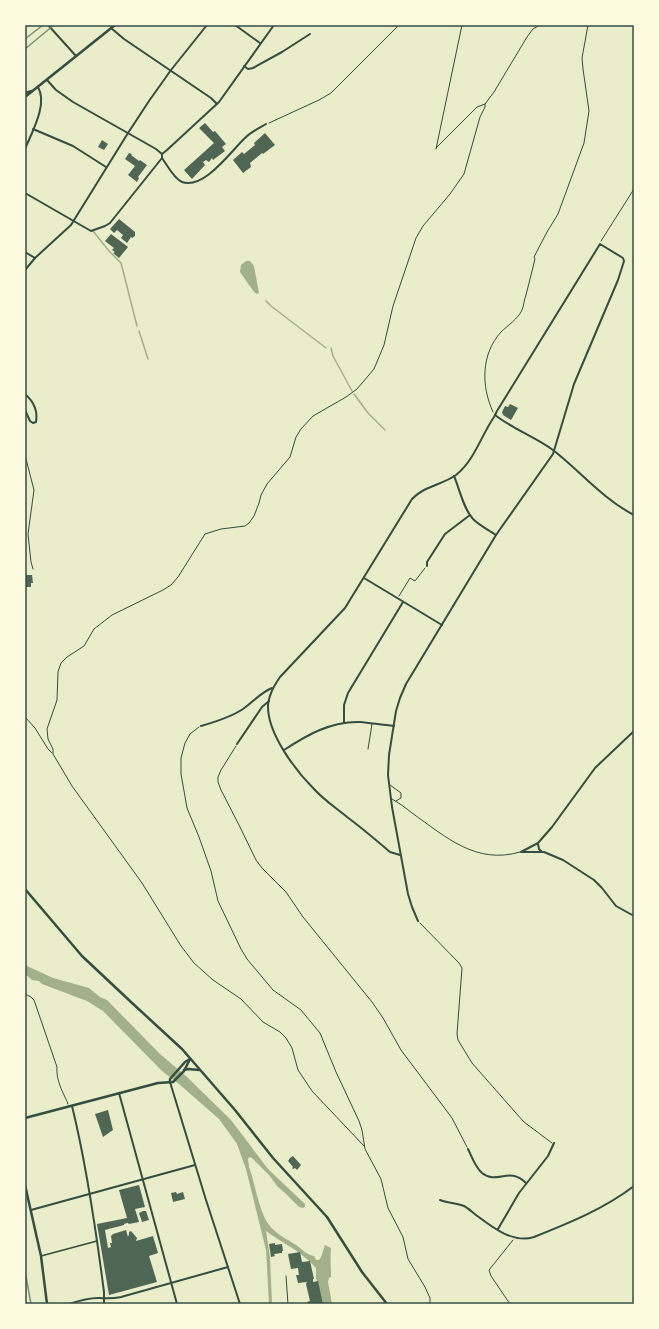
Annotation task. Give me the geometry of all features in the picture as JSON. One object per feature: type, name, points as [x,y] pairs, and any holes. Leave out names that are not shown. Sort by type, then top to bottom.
[{"type":"main road","points":[[25,97],[115,25]]},
{"type":"main road","points":[[25,93],[33,91]]},
{"type":"main road","points":[[25,889],[82,956],[176,1043],[201,1071],[241,1117],[276,1161],[325,1214],[362,1272],[387,1304]]},
{"type":"main road","points":[[170,1080],[186,1061],[190,1059]]},
{"type":"main road","points":[[25,1118],[170,1080],[174,1082],[184,1070],[190,1059]]},
{"type":"main road","points":[[184,1070],[191,1069],[201,1071]]},
{"type":"main road","points":[[25,1185],[42,1256],[47,1304]]},
{"type":"street","points":[[48,25],[76,56]]},
{"type":"street","points":[[25,270],[35,258],[73,222],[128,133],[171,70],[207,25]]},
{"type":"street","points":[[235,25],[260,43]]},
{"type":"street","points":[[162,154],[217,104],[274,25]]},
{"type":"street","points":[[111,28],[124,39],[171,70],[217,104]]},
{"type":"street","points":[[244,66],[249,69],[253,68],[281,53],[310,34]]},
{"type":"street","points":[[47,80],[56,90],[70,100],[157,149],[162,154],[162,158],[179,181],[184,183],[199,181],[219,167],[248,136],[266,124]]},
{"type":"street","points":[[25,149],[42,103],[41,94],[38,87]]},
{"type":"street","points":[[33,129],[73,146],[107,167]]},
{"type":"street","points":[[25,192],[89,231],[110,223],[162,158]]},
{"type":"street","points":[[400,855],[390,852],[326,800],[300,773],[284,750],[270,721],[268,711],[273,688],[280,677],[342,612],[414,497],[424,490],[454,476],[467,462],[600,244],[624,258],[624,260],[621,273],[574,384],[554,452],[496,535],[403,691],[398,705],[389,761],[388,782],[409,898],[418,921]]},
{"type":"street","points":[[25,252],[35,258]]},
{"type":"street","points":[[25,394],[35,407],[36,422],[33,423],[30,421],[25,410]]},
{"type":"street","points":[[495,415],[554,452],[598,490],[623,509],[634,515]]},
{"type":"street","points":[[454,476],[470,515],[496,535]]},
{"type":"street","points":[[427,566],[427,562],[445,534],[470,515]]},
{"type":"street","points":[[364,578],[442,625]]},
{"type":"street","points":[[344,723],[343,709],[346,696],[403,602]]},
{"type":"street","points":[[201,726],[239,712],[264,692],[273,688]]},
{"type":"street","points":[[237,744],[262,706],[269,701]]},
{"type":"street","points":[[284,750],[315,732],[330,726],[356,722],[394,726]]},
{"type":"street","points":[[521,852],[538,843],[600,762],[634,731]]},
{"type":"street","points":[[538,843],[542,852]]},
{"type":"street","points":[[521,852],[542,852],[559,858],[589,876],[602,888],[616,906],[634,916]]},
{"type":"street","points":[[170,1080],[195,1165],[240,1304]]},
{"type":"street","points":[[119,1093],[177,1304]]},
{"type":"street","points":[[70,1106],[82,1150],[90,1194],[105,1299],[104,1304]]},
{"type":"street","points":[[498,1229],[526,1183],[546,1159],[554,1144]]},
{"type":"street","points":[[468,1149],[477,1166],[484,1174],[495,1178],[515,1175],[526,1183]]},
{"type":"street","points":[[31,1210],[195,1165]]},
{"type":"street","points":[[440,1200],[464,1206],[498,1229],[514,1238],[522,1239],[532,1238],[584,1216],[605,1206],[634,1186]]},
{"type":"street","points":[[42,1256],[97,1241]]},
{"type":"street","points":[[68,1304],[98,1298],[118,1298],[228,1267]]},
{"type":"lane","points":[[368,749],[372,723]]},
{"type":"lane","points":[[388,782],[401,793],[401,798],[395,801]]},
{"type":"lane","points":[[391,799],[445,837],[466,849],[494,855],[521,852]]},
{"type":"lane","points":[[286,1276],[288,1304]]},
{"type":"path","points":[[266,124],[323,98],[334,91],[399,25]]},
{"type":"path","points":[[462,25],[436,149],[477,107],[485,104]]},
{"type":"path","points":[[53,754],[53,749],[48,739],[47,729],[57,700],[58,670],[62,662],[84,646],[94,629],[114,614],[172,585],[205,534],[221,529],[244,526],[249,523],[253,518],[266,484],[290,457],[296,437],[301,429],[316,414],[343,399],[357,389],[374,369],[384,345],[393,306],[416,238],[422,226],[450,194],[464,174],[485,104],[494,92],[527,37],[540,25]]},
{"type":"path","points":[[495,415],[488,399],[485,386],[484,372],[488,355],[496,338],[522,310],[535,259],[534,257],[558,214],[584,141],[589,110],[582,62],[588,25]]},
{"type":"path","points":[[600,244],[623,204],[634,189]]},
{"type":"path","points":[[25,455],[34,490],[28,534],[33,569]]},
{"type":"path","points":[[398,598],[410,578],[416,580],[427,566]]},
{"type":"path","points":[[25,717],[35,728],[72,786],[142,883],[181,946],[194,963],[213,980],[243,1001],[264,1023],[280,1032],[286,1038],[291,1046],[298,1070],[312,1091],[364,1146],[381,1179],[388,1208],[403,1237],[408,1259],[430,1298],[430,1304]]},
{"type":"path","points":[[201,726],[192,732],[185,743],[181,774],[187,808],[199,835],[210,866],[218,901],[247,959],[273,990],[301,1010],[320,1033],[361,1126],[364,1146]]},
{"type":"path","points":[[237,744],[221,770],[218,782],[256,860],[286,892],[303,917],[375,1007],[401,1050],[452,1118],[468,1149]]},
{"type":"path","points":[[418,921],[462,967],[463,974],[457,1036],[468,1056],[519,1117],[554,1144]]},
{"type":"path","points":[[25,994],[34,1000],[57,1067],[64,1096],[70,1106]]},
{"type":"path","points":[[510,1304],[488,1270],[514,1238]]},
{"type":"shaded area","points":[[246,261],[250,261],[254,266],[259,293],[257,294],[240,272],[241,265]]},
{"type":"shaded area","points":[[25,965],[53,978],[89,988],[100,997],[107,1000],[160,1054],[186,1076],[231,1120],[268,1169],[305,1204],[305,1207],[303,1208],[299,1207],[277,1186],[269,1175],[252,1158],[249,1157],[249,1167],[262,1213],[269,1225],[282,1236],[314,1256],[316,1260],[320,1259],[325,1245],[331,1248],[331,1277],[329,1278],[328,1282],[332,1304],[323,1304],[316,1278],[316,1268],[298,1252],[266,1231],[270,1257],[272,1304],[269,1304],[266,1250],[246,1169],[237,1144],[219,1119],[162,1071],[103,1011],[87,1001],[42,984],[39,981],[32,980],[25,974]]},
{"type":"building","points":[[205,123],[213,132],[215,131],[226,144],[222,147],[225,151],[213,160],[212,158],[209,162],[206,160],[203,162],[205,165],[192,179],[184,170],[214,143],[199,128]]},
{"type":"building","points":[[265,133],[275,145],[250,163],[251,167],[243,173],[233,160],[242,152],[244,154],[255,145],[254,143]]},
{"type":"building","points":[[102,140],[108,144],[104,150],[98,147]]},
{"type":"building","points":[[129,153],[147,165],[138,177],[137,182],[128,175],[135,166],[125,159]]},
{"type":"building","points":[[119,219],[135,232],[135,236],[132,238],[131,237],[127,243],[121,238],[123,235],[117,230],[114,233],[110,229]]},
{"type":"building","points":[[111,234],[128,247],[119,258],[113,253],[115,252],[112,250],[114,248],[105,241]]},
{"type":"building","points":[[510,404],[518,408],[511,420],[503,415],[502,412],[505,406],[508,407]]},
{"type":"building","points":[[25,575],[32,575],[33,583],[31,583],[31,587],[25,587]]},
{"type":"building","points":[[108,1110],[113,1130],[103,1137],[95,1114]]},
{"type":"building","points":[[293,1156],[301,1165],[297,1170],[292,1168],[293,1167],[288,1161]]},
{"type":"building","points":[[139,1185],[145,1207],[135,1209],[139,1222],[127,1223],[105,1230],[108,1248],[111,1247],[111,1236],[113,1234],[126,1230],[128,1237],[129,1232],[131,1231],[137,1238],[136,1241],[153,1236],[158,1253],[149,1256],[157,1282],[109,1295],[97,1224],[127,1218],[119,1190]]},
{"type":"building","points":[[176,1192],[177,1194],[183,1192],[185,1199],[173,1202],[171,1193]]},
{"type":"building","points":[[146,1211],[149,1220],[142,1222],[139,1213]]},
{"type":"building","points":[[275,1243],[275,1245],[282,1244],[283,1251],[282,1253],[274,1254],[275,1256],[271,1257],[269,1244]]},
{"type":"building","points":[[300,1252],[302,1262],[310,1261],[314,1279],[313,1282],[318,1281],[323,1304],[308,1304],[307,1302],[310,1301],[306,1284],[307,1282],[298,1283],[296,1275],[299,1275],[298,1268],[291,1269],[288,1254]]},
{"type":"waterway","points":[[93,231],[121,263],[137,326]]},
{"type":"waterway","points":[[266,301],[326,348]]},
{"type":"waterway","points":[[139,331],[148,359]]},
{"type":"waterway","points":[[331,348],[333,356],[352,391]]},
{"type":"waterway","points":[[354,394],[368,413],[385,430]]},
{"type":"railway","points":[[25,39],[43,25]]},
{"type":"railway","points":[[25,49],[54,25]]},
{"type":"railway","points":[[25,1271],[31,1304]]}]
